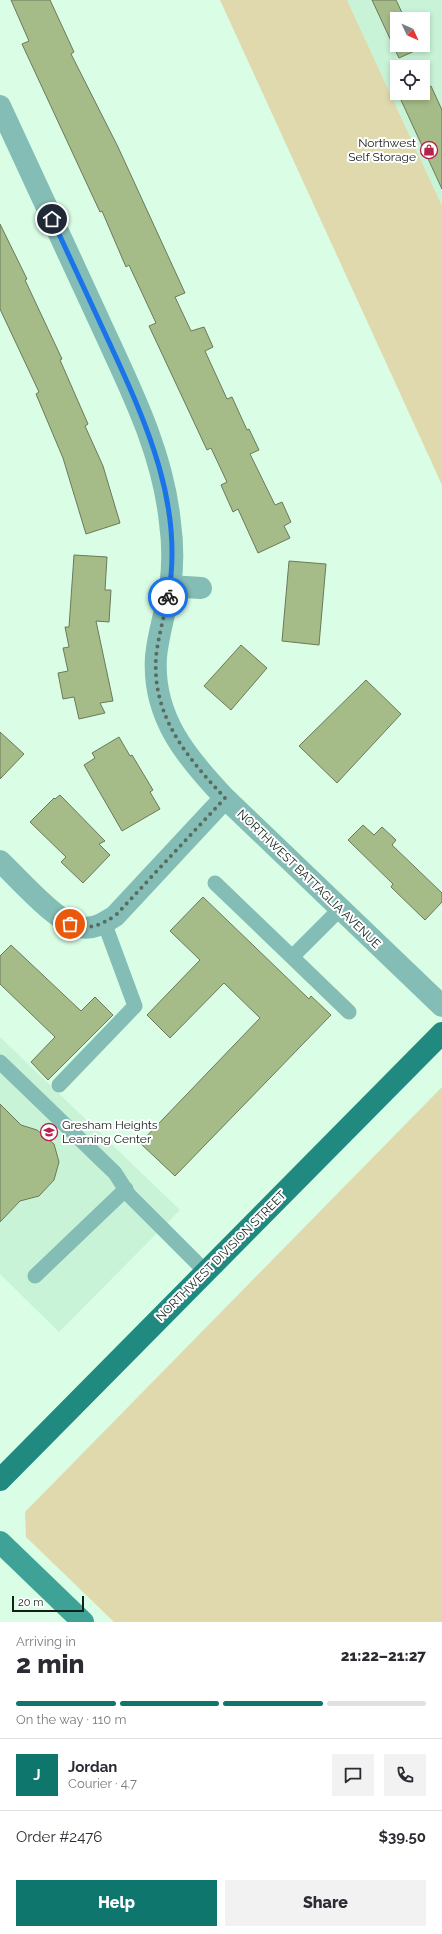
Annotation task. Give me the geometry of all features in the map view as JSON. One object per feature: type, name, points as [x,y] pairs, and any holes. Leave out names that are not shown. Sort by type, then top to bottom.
[{"type":"main road","name":"NORTHWEST DIVISION STREET","points":[[0,1480],[442,1032]]},
{"type":"main road","points":[[0,1542],[83,1622]]},
{"type":"street","name":"NORTHWEST BATTAGLIA AVENUE","points":[[0,106],[137,403],[158,460],[168,505],[173,547],[170,586],[156,657],[158,694],[167,720],[179,745],[225,798],[442,1006]]},
{"type":"street","points":[[170,586],[201,588]]},
{"type":"street","points":[[0,861],[56,914],[70,924],[82,928],[98,926],[115,916],[225,798]]},
{"type":"lane","points":[[215,883],[349,1012]]},
{"type":"lane","points":[[292,957],[341,908]]},
{"type":"lane","points":[[59,1085],[134,1006],[104,922]]},
{"type":"lane","points":[[0,1062],[115,1172],[126,1189],[206,1272]]},
{"type":"lane","points":[[35,1276],[126,1189]]},
{"type":"shaded area","points":[[220,0],[347,0],[390,93],[390,100],[393,100],[442,206],[442,485]]},
{"type":"shaded area","name":"Northwest Self Storage","points":[[347,0],[442,0],[442,206],[393,100],[430,100],[430,60],[390,60],[390,93]]},
{"type":"shaded area","name":"Gresham Heights Learning Center","points":[[0,1037],[180,1210],[59,1332],[0,1274]]},
{"type":"shaded area","points":[[442,1087],[442,1622],[114,1622],[26,1537],[25,1512]]},
{"type":"building","points":[[11,0],[50,0],[74,52],[71,54],[118,147],[185,293],[175,297],[191,331],[204,327],[213,347],[205,351],[227,399],[232,397],[247,430],[249,429],[259,450],[250,454],[275,505],[282,502],[291,522],[284,526],[290,538],[258,553],[238,509],[233,512],[221,485],[227,482],[211,448],[207,450],[149,326],[156,323],[129,265],[126,267],[102,211],[100,212],[22,44],[29,41]]},
{"type":"building","points":[[372,0],[396,0],[402,12],[390,12],[390,39]]},
{"type":"building","points":[[396,52],[412,52],[399,58]]},
{"type":"building","points":[[430,86],[442,110],[442,189],[401,100],[430,100]]},
{"type":"building","points":[[0,224],[27,279],[25,280],[62,359],[60,360],[88,424],[85,426],[103,466],[120,523],[86,534],[63,458],[36,394],[39,392],[0,309]]},
{"type":"building","points":[[74,555],[107,557],[105,590],[111,590],[109,622],[96,621],[113,701],[100,703],[105,713],[79,719],[74,697],[63,699],[58,673],[68,671],[63,648],[69,647],[65,627],[69,627]]},
{"type":"building","points":[[289,561],[326,564],[319,645],[282,641]]},
{"type":"building","points":[[241,645],[267,668],[231,710],[204,686]]},
{"type":"building","points":[[366,680],[401,714],[337,783],[299,746]]},
{"type":"building","points":[[0,732],[24,754],[0,779]]},
{"type":"building","points":[[119,737],[130,756],[132,755],[153,790],[150,792],[160,809],[122,831],[84,765],[95,758],[92,753]]},
{"type":"building","points":[[60,795],[105,841],[99,844],[110,855],[83,883],[61,862],[66,857],[30,822],[54,798],[55,799]]},
{"type":"building","points":[[363,825],[374,835],[382,827],[396,840],[392,845],[442,893],[442,902],[425,920],[391,887],[393,884],[348,840]]},
{"type":"building","points":[[203,897],[309,999],[311,996],[331,1015],[175,1176],[140,1143],[260,1018],[224,983],[170,1038],[147,1015],[200,960],[170,931]]},
{"type":"building","points":[[11,945],[81,1011],[95,997],[113,1015],[48,1080],[31,1062],[55,1037],[0,984],[0,956]]},
{"type":"building","points":[[0,1104],[21,1125],[37,1130],[54,1144],[59,1162],[54,1180],[39,1196],[20,1201],[0,1222]]},
{"type":"way so far","points":[[70,924],[82,928],[98,926],[115,916],[225,798],[179,745],[167,720],[158,694],[156,657],[168,597]]},
{"type":"place","name":"Northwest Self Storage","points":[[429,150]]},
{"type":"place","name":"Gresham Heights Learning Center","points":[[49,1132]]},
{"type":"route","points":[[52,219],[137,403],[158,460],[168,505],[173,547],[168,597]]}]
